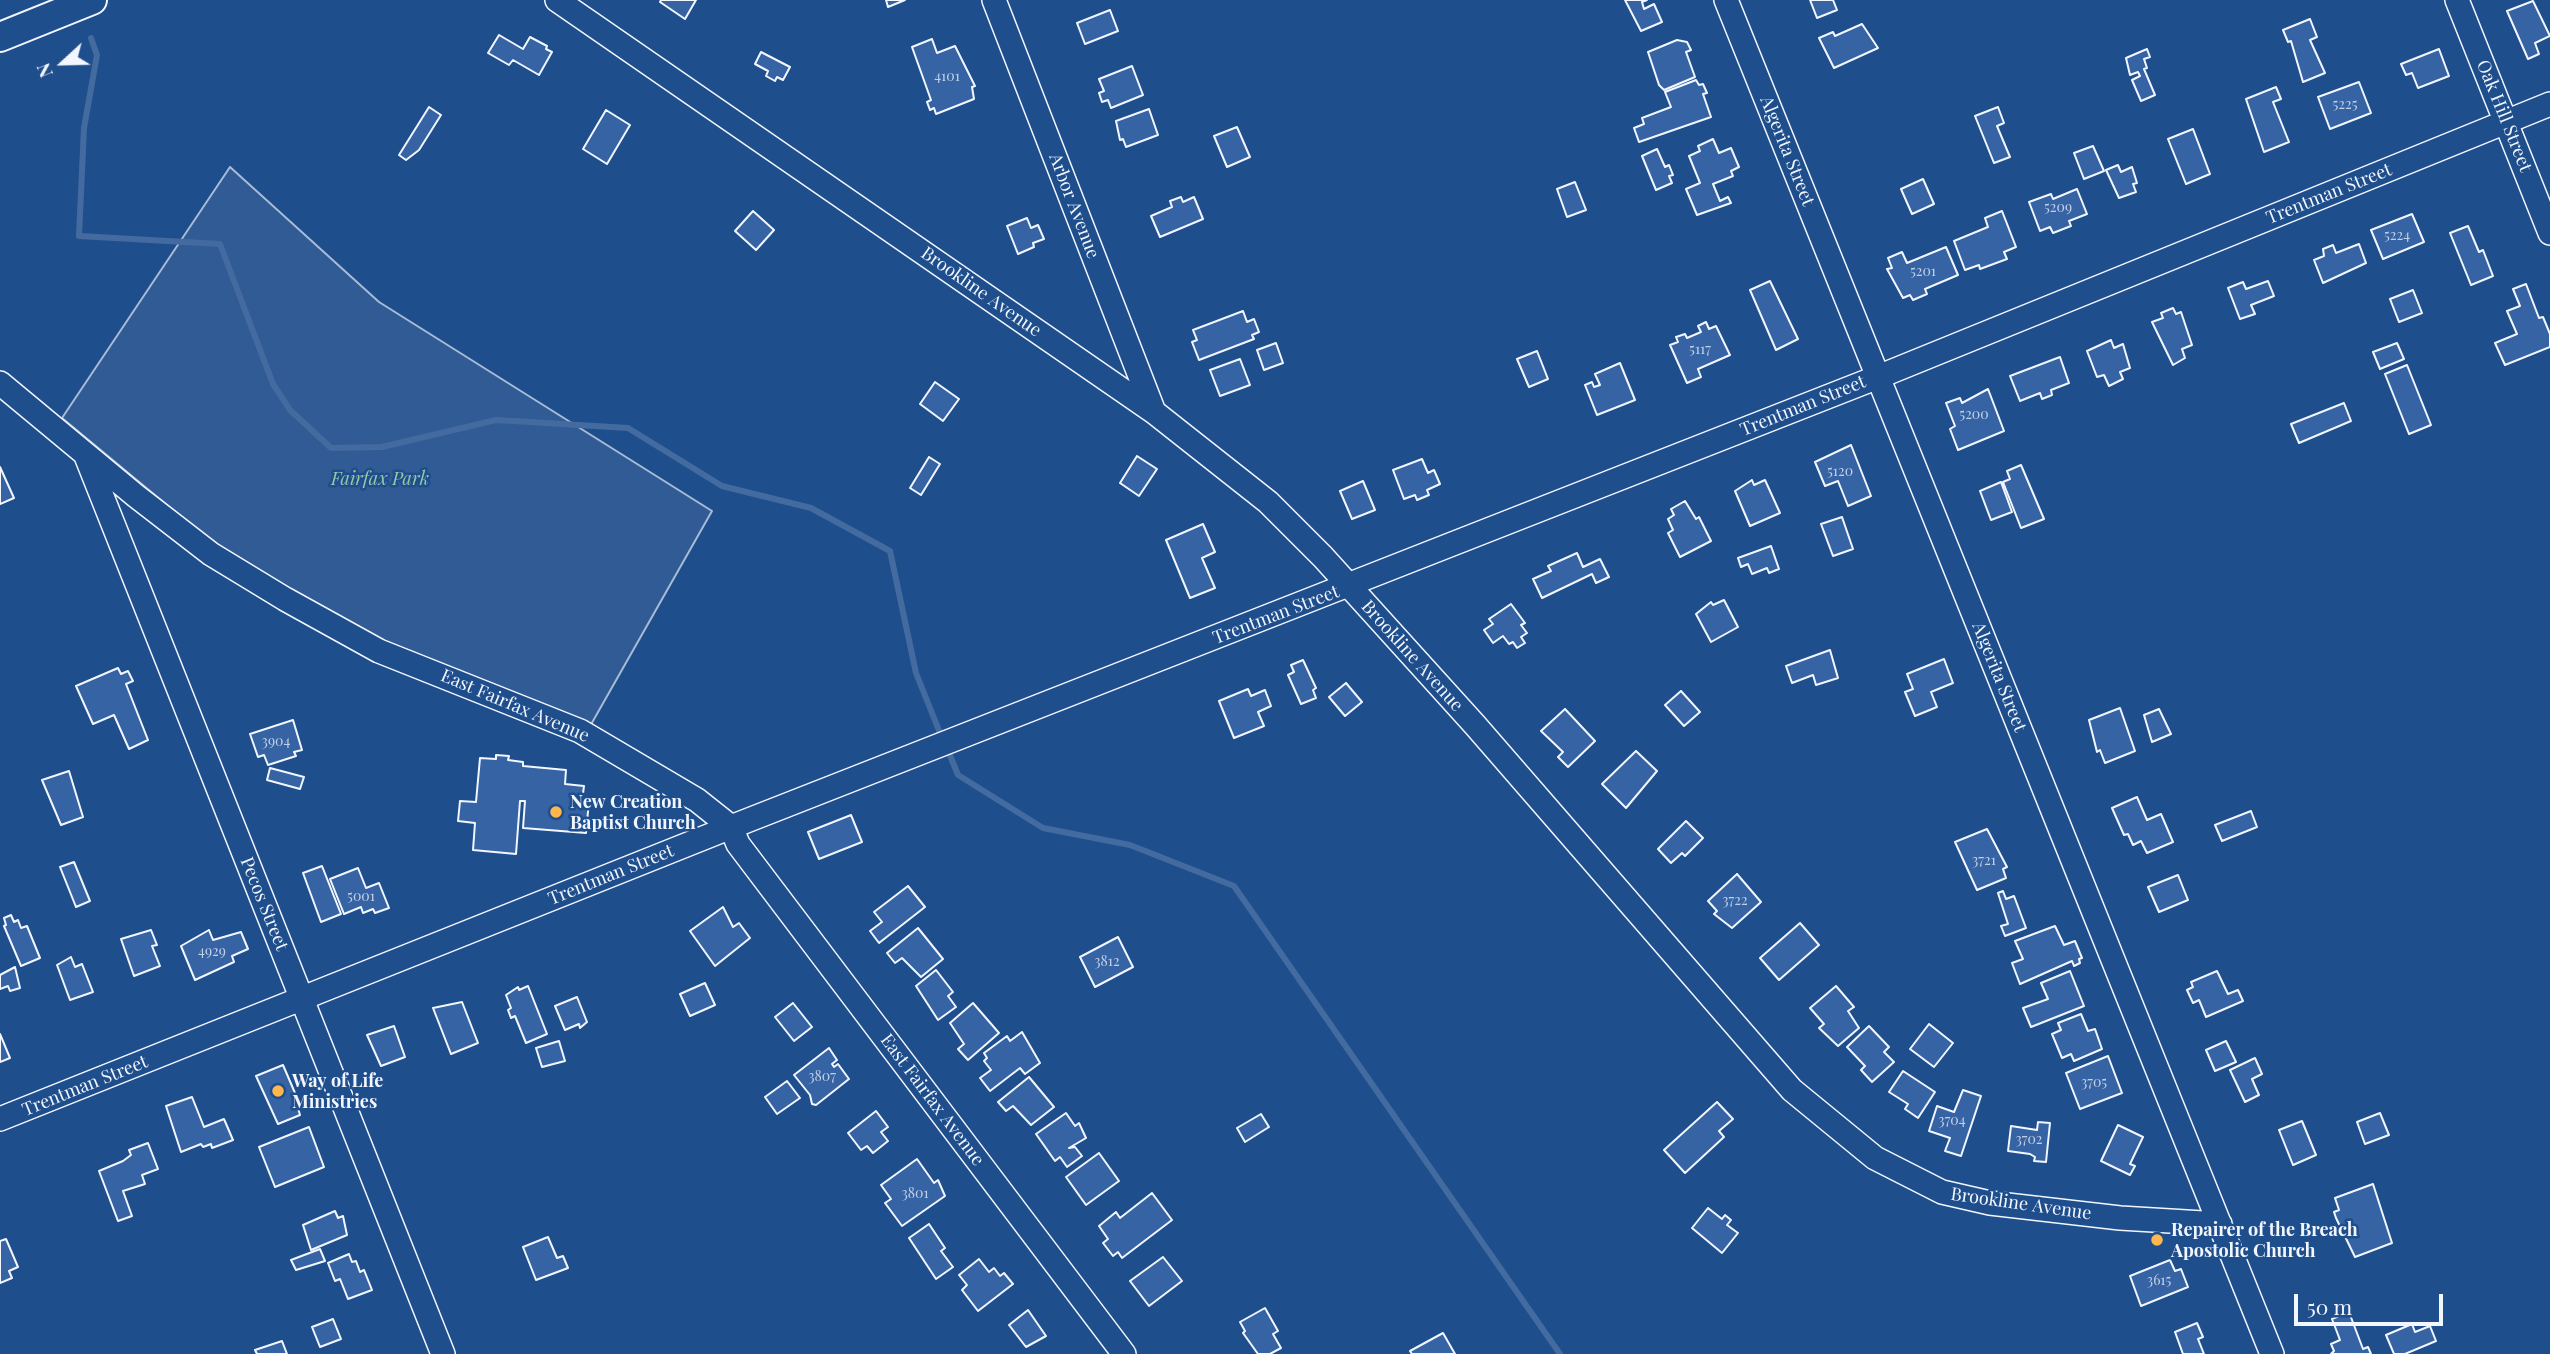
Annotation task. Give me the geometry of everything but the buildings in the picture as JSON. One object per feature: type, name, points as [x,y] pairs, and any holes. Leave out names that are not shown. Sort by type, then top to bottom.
[{"type":"main road","points":[[0,37],[92,0]]},
{"type":"street","name":"Brookline Avenue","points":[[557,0],[1154,412],[1268,502],[1349,586],[1475,725],[1792,1090],[1875,1158],[1942,1192],[1990,1203],[2120,1218],[2220,1224]]},
{"type":"street","name":"Arbor Avenue","points":[[994,0],[1154,412]]},
{"type":"street","name":"Algerita Street","points":[[1726,0],[2272,1354]]},
{"type":"street","name":"Oak Hill Street","points":[[2457,0],[2550,233]]},
{"type":"street","name":"Trentman Street","points":[[0,1119],[731,827],[1878,377],[2550,104]]},
{"type":"street","name":"East Fairfax Avenue","points":[[0,383],[211,554],[285,599],[379,651],[580,731],[696,800],[731,827],[738,844],[1124,1354]]},
{"type":"street","name":"Pecos Street","points":[[85,453],[443,1354]]},
{"type":"shaded area","name":"Fairfax Park","points":[[230,167],[379,302],[712,511],[589,728],[342,628],[220,549],[62,418]]},
{"type":"waterway","points":[[91,38],[97,55],[84,128],[79,236],[220,244],[273,384],[290,410],[331,448],[382,447],[496,420],[628,428],[722,486],[811,508],[890,551],[916,673],[942,738]]},
{"type":"waterway","points":[[947,748],[958,775],[1043,828],[1130,845],[1234,886],[1560,1354]]},
{"type":"place","name":"New Creation Baptist Church","points":[[556,812]]},
{"type":"place","name":"Way of Life Ministries","points":[[278,1091]]},
{"type":"place","name":"Repairer of the Breach Apostolic Church","points":[[2157,1240]]}]
